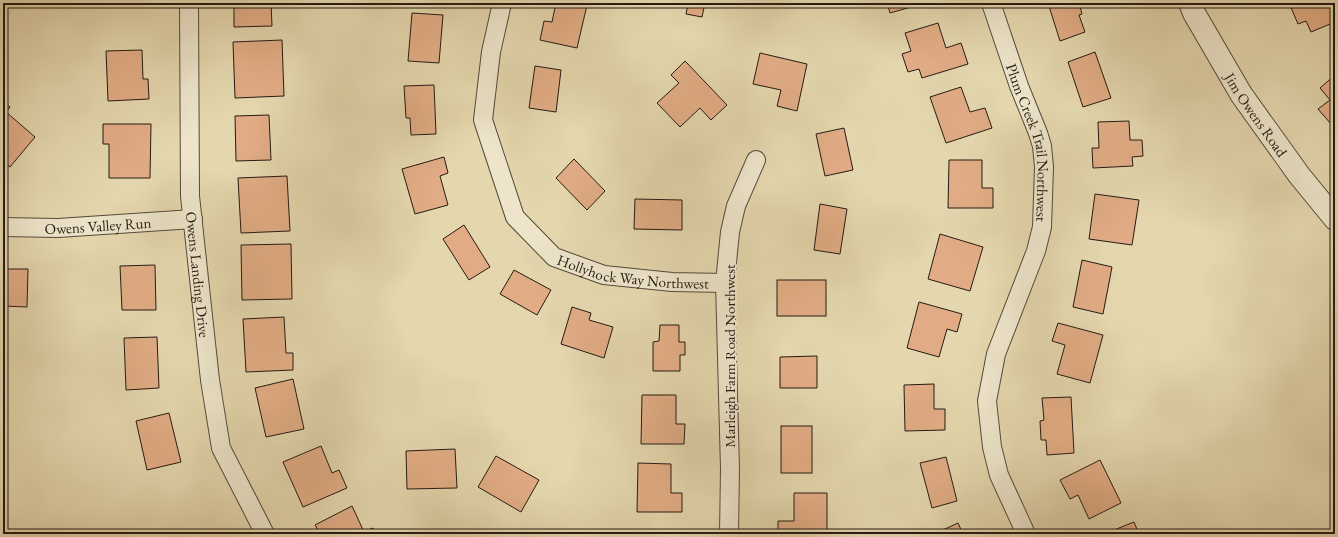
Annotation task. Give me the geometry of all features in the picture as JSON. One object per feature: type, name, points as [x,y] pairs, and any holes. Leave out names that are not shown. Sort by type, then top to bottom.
[{"type":"street","name":"Owens Landing Drive","points":[[189,3],[190,196],[210,380],[221,448],[265,534]]},
{"type":"street","name":"Hollyhock Way Northwest","points":[[502,3],[491,52],[483,120],[515,217],[554,256],[604,275],[672,282],[725,283]]},
{"type":"street","name":"Plum Creek Trail Northwest","points":[[991,3],[1018,86],[1038,133],[1042,146],[1044,167],[1042,227],[1036,251],[996,354],[987,401],[992,447],[999,475],[1026,534]]},
{"type":"street","name":"Jim Owens Road","points":[[1190,3],[1194,13],[1241,94],[1298,175],[1335,219]]},
{"type":"street","name":"Marleigh Farm Road Northwest","points":[[728,534],[730,469],[725,283],[730,232],[736,206],[756,160]]},
{"type":"street","name":"Owens Valley Run","points":[[3,227],[58,228],[193,219]]},
{"type":"building","points":[[234,3],[271,3],[272,26],[234,27]]},
{"type":"building","points":[[556,3],[587,5],[577,48],[540,40],[544,21],[552,22]]},
{"type":"building","points":[[684,3],[705,3],[702,17],[686,14],[688,4]]},
{"type":"building","points":[[887,3],[925,3],[890,13]]},
{"type":"building","points":[[1048,3],[1079,3],[1082,14],[1079,15],[1085,32],[1060,41]]},
{"type":"building","points":[[1289,3],[1335,3],[1335,22],[1311,32],[1306,21],[1298,24]]},
{"type":"building","points":[[412,13],[443,15],[439,63],[408,61]]},
{"type":"building","points":[[938,23],[946,48],[961,43],[968,64],[922,78],[919,69],[908,72],[902,54],[911,51],[905,33]]},
{"type":"building","points":[[282,40],[284,96],[235,98],[233,42]]},
{"type":"building","points":[[142,50],[143,79],[148,79],[149,99],[108,101],[106,51]]},
{"type":"building","points":[[1095,52],[1111,98],[1083,107],[1068,62]]},
{"type":"building","points":[[760,53],[807,64],[797,111],[777,106],[781,90],[753,84]]},
{"type":"building","points":[[685,61],[727,105],[711,120],[700,108],[680,127],[657,103],[679,83],[671,75]]},
{"type":"building","points":[[535,66],[561,70],[556,112],[529,108]]},
{"type":"building","points":[[1335,75],[1335,120],[1331,124],[1318,109],[1330,100],[1320,88]]},
{"type":"building","points":[[434,85],[436,134],[411,135],[410,118],[406,118],[404,86]]},
{"type":"building","points":[[961,87],[970,112],[985,108],[992,128],[946,143],[930,97]]},
{"type":"building","points":[[3,100],[10,107],[6,112],[35,137],[10,167],[3,161]]},
{"type":"building","points":[[269,115],[271,160],[236,161],[235,116]]},
{"type":"building","points":[[1129,121],[1130,140],[1142,140],[1143,156],[1132,157],[1133,166],[1093,168],[1092,148],[1099,148],[1098,122]]},
{"type":"building","points":[[103,124],[151,124],[150,178],[109,178],[109,144],[103,144]]},
{"type":"building","points":[[844,128],[853,170],[825,176],[816,134]]},
{"type":"building","points":[[444,157],[448,173],[440,176],[448,205],[415,214],[402,169]]},
{"type":"building","points":[[574,159],[605,191],[587,210],[556,178]]},
{"type":"building","points":[[949,160],[982,160],[982,188],[993,188],[993,208],[948,208]]},
{"type":"building","points":[[287,176],[290,231],[241,233],[238,178]]},
{"type":"building","points":[[1095,194],[1139,200],[1132,245],[1089,239]]},
{"type":"building","points":[[635,199],[682,200],[682,230],[634,229]]},
{"type":"building","points":[[820,204],[847,209],[840,254],[814,250]]},
{"type":"building","points":[[464,225],[490,267],[469,280],[443,239]]},
{"type":"building","points":[[940,234],[983,247],[970,291],[928,279]]},
{"type":"building","points":[[291,244],[292,299],[242,300],[241,245]]},
{"type":"building","points":[[1082,260],[1112,267],[1103,314],[1073,307]]},
{"type":"building","points":[[155,265],[156,310],[122,310],[120,266]]},
{"type":"building","points":[[3,269],[28,269],[27,307],[3,306]]},
{"type":"building","points":[[514,270],[551,290],[537,315],[500,294]]},
{"type":"building","points":[[777,280],[826,280],[826,316],[777,316]]},
{"type":"building","points":[[919,302],[962,314],[957,332],[947,329],[939,357],[907,348]]},
{"type":"building","points":[[572,307],[591,313],[589,320],[613,327],[604,358],[561,344]]},
{"type":"building","points":[[284,317],[286,353],[293,353],[293,370],[246,372],[243,319]]},
{"type":"building","points":[[1058,323],[1103,335],[1090,383],[1057,374],[1065,345],[1052,341]]},
{"type":"building","points":[[660,325],[679,325],[679,342],[685,342],[685,355],[680,355],[680,371],[653,371],[653,342],[659,341]]},
{"type":"building","points":[[157,337],[159,388],[126,390],[124,338]]},
{"type":"building","points":[[817,356],[817,388],[780,388],[780,357]]},
{"type":"building","points":[[293,379],[304,429],[266,437],[255,388]]},
{"type":"building","points":[[934,384],[934,409],[945,409],[945,430],[905,431],[904,385]]},
{"type":"building","points":[[642,395],[676,395],[676,424],[685,424],[684,444],[641,444]]},
{"type":"building","points":[[1071,397],[1074,453],[1047,455],[1046,440],[1041,440],[1040,421],[1044,420],[1042,398]]},
{"type":"building","points":[[169,413],[181,462],[147,470],[136,421]]},
{"type":"building","points":[[781,426],[812,426],[812,473],[781,473]]},
{"type":"building","points":[[321,446],[332,473],[339,470],[347,488],[303,507],[283,462]]},
{"type":"building","points":[[455,449],[457,488],[407,489],[406,451]]},
{"type":"building","points":[[496,456],[539,480],[521,512],[478,487]]},
{"type":"building","points":[[946,457],[957,501],[932,508],[920,463]]},
{"type":"building","points":[[1100,460],[1121,503],[1089,519],[1078,495],[1070,499],[1060,480]]},
{"type":"building","points":[[638,463],[671,464],[671,493],[682,493],[682,512],[637,512]]},
{"type":"building","points":[[794,493],[827,493],[827,534],[778,534],[778,521],[794,521]]},
{"type":"building","points":[[352,506],[364,532],[373,528],[376,534],[320,534],[315,525]]},
{"type":"building","points":[[1134,522],[1139,534],[1104,534]]},
{"type":"building","points":[[958,523],[963,534],[934,534]]},
{"type":"building","points":[[508,531],[548,532],[548,534],[508,534]]},
{"type":"building","points":[[676,533],[676,534],[636,534]]}]
